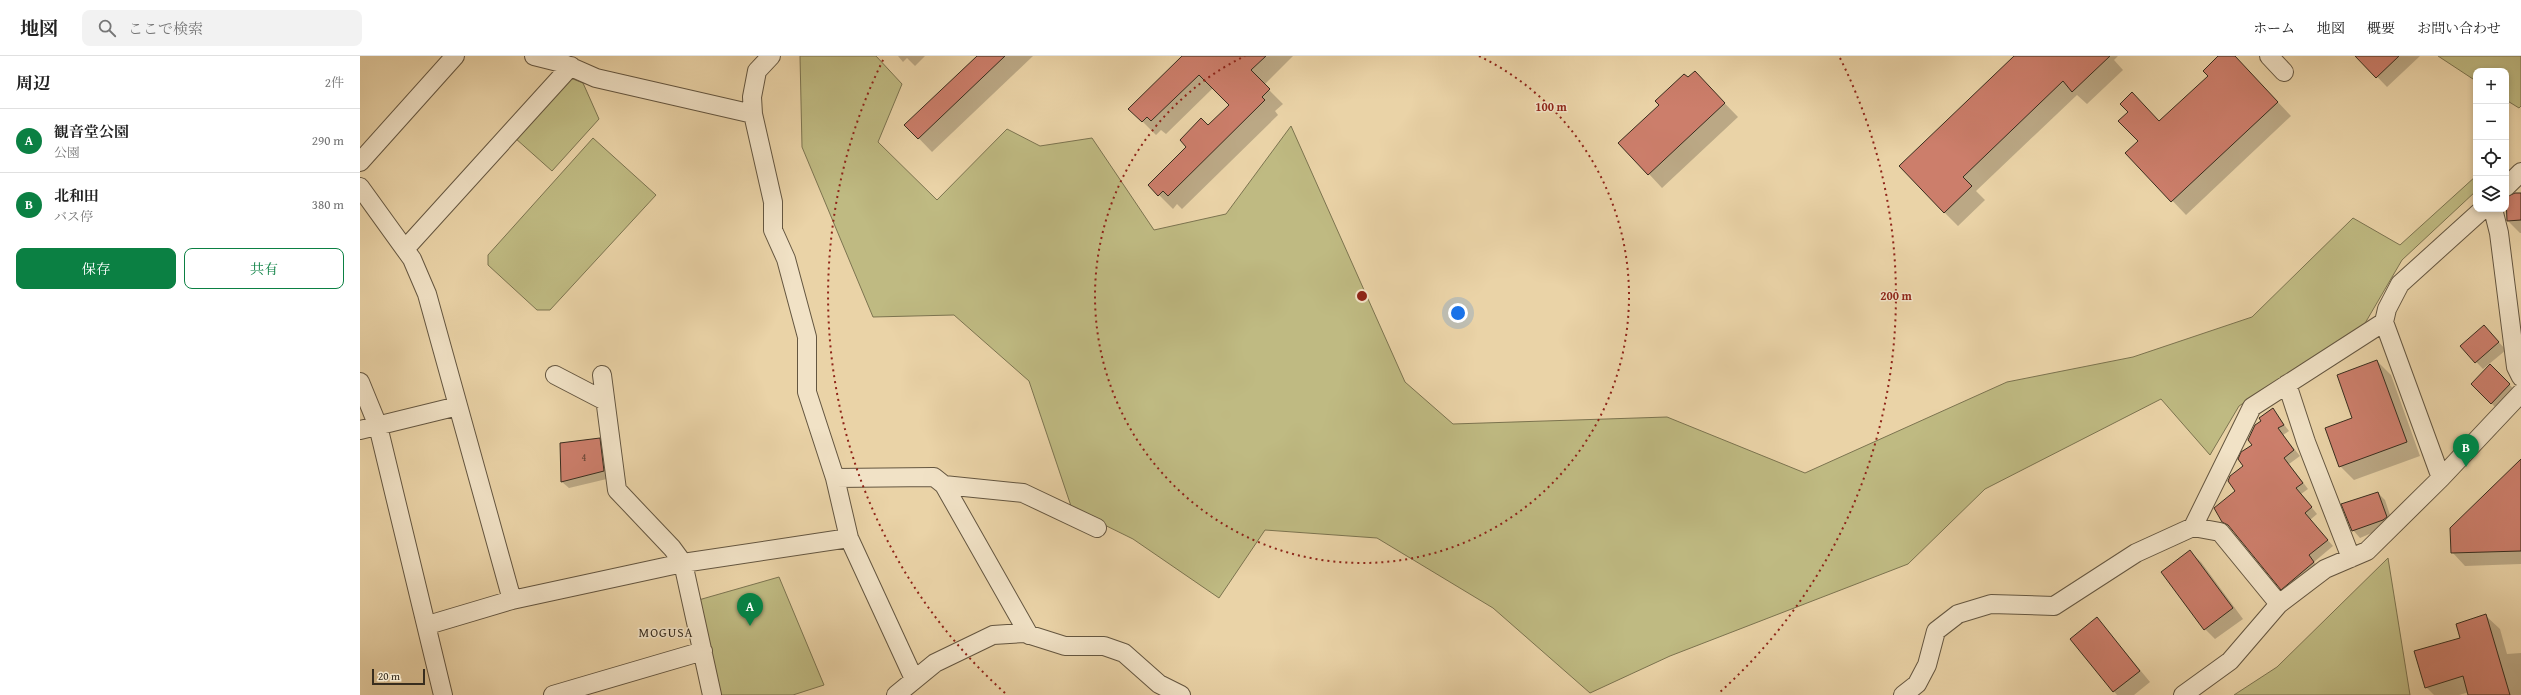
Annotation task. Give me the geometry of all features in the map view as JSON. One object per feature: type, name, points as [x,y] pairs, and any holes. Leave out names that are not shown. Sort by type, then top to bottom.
[{"type":"street","points":[[360,162],[455,56]]},
{"type":"street","points":[[534,56],[570,66],[596,78],[753,114]]},
{"type":"street","points":[[771,56],[757,71],[752,97],[753,114],[773,202],[773,230],[786,259],[807,337],[807,392],[835,478],[849,538],[914,679]]},
{"type":"street","points":[[2269,56],[2284,72]]},
{"type":"street","points":[[405,249],[570,66]]},
{"type":"street","points":[[2509,184],[2521,172]]},
{"type":"street","points":[[360,187],[405,249],[428,294],[512,600]]},
{"type":"street","points":[[2441,478],[2384,322],[2386,309],[2400,284],[2480,212]]},
{"type":"street","points":[[2494,212],[2499,234],[2516,367],[2521,377]]},
{"type":"street","points":[[2193,527],[2252,407],[2384,322]]},
{"type":"street","points":[[555,375],[605,400]]},
{"type":"street","points":[[602,375],[617,490],[672,548],[683,563],[712,695]]},
{"type":"street","points":[[360,382],[378,426],[428,625],[443,695]]},
{"type":"street","points":[[2287,384],[2306,442],[2351,558]]},
{"type":"street","points":[[2183,695],[2230,662],[2279,604],[2325,569],[2367,551],[2441,478],[2521,393]]},
{"type":"street","points":[[360,430],[458,406]]},
{"type":"street","points":[[835,478],[934,477],[944,485],[1029,635]]},
{"type":"street","points":[[944,485],[1023,493],[1097,528]]},
{"type":"street","points":[[1903,695],[1917,684],[1927,664],[1936,631],[1958,614],[1991,604],[2054,606],[2136,553],[2193,527],[2220,532],[2279,604]]},
{"type":"street","points":[[428,625],[512,600],[683,563],[849,538]]},
{"type":"street","points":[[896,695],[914,679],[935,664],[993,635],[1024,633],[1066,646],[1104,646],[1124,653],[1159,684],[1181,695]]},
{"type":"street","points":[[553,695],[703,651]]},
{"type":"shaded area","points":[[800,56],[876,56],[902,84],[878,142],[937,200],[1007,129],[1040,146],[1092,138],[1154,230],[1226,214],[1291,126],[1405,382],[1453,424],[1667,417],[1805,473],[2007,382],[2133,357],[2252,317],[2353,218],[2400,245],[2473,179],[2473,194],[2402,260],[2364,325],[2239,406],[2210,455],[2161,399],[1985,489],[1908,564],[1670,656],[1590,693],[1493,608],[1377,538],[1265,530],[1219,598],[1133,539],[1072,509],[1029,381],[954,315],[873,317],[802,147]]},
{"type":"shaded area","points":[[2438,56],[2521,56],[2521,106],[2519,108],[2509,102],[2509,68],[2473,68],[2473,79]]},
{"type":"shaded area","points":[[573,79],[583,83],[599,119],[552,171],[515,138],[565,81]]},
{"type":"shaded area","points":[[593,138],[656,195],[550,310],[537,310],[488,265],[488,255]]},
{"type":"shaded area","points":[[2388,558],[2410,695],[2234,695],[2277,667]]},
{"type":"shaded area","points":[[779,577],[824,685],[793,695],[717,695],[695,601]]},
{"type":"building","points":[[977,56],[1005,56],[918,139],[904,125]]},
{"type":"building","points":[[1182,56],[1266,56],[1251,70],[1270,89],[1262,97],[1265,100],[1168,196],[1163,191],[1158,196],[1148,185],[1186,147],[1180,140],[1201,118],[1208,125],[1229,105],[1199,75],[1151,121],[1147,117],[1142,122],[1128,109]]},
{"type":"building","points":[[2014,56],[2110,56],[2072,92],[2063,81],[1963,177],[1972,186],[1944,213],[1899,166]]},
{"type":"building","points":[[2218,56],[2235,56],[2278,102],[2171,202],[2125,153],[2138,141],[2118,121],[2128,112],[2120,104],[2132,92],[2159,121],[2208,76],[2203,71]]},
{"type":"building","points":[[2355,56],[2399,56],[2376,78]]},
{"type":"building","points":[[1695,71],[1725,103],[1648,175],[1618,143],[1659,105],[1655,101],[1684,74],[1688,77]]},
{"type":"building","points":[[2515,193],[2521,193],[2521,220],[2507,221],[2507,212],[2509,212],[2509,196]]},
{"type":"building","points":[[2484,325],[2499,342],[2475,363],[2460,346]]},
{"type":"building","points":[[2377,360],[2407,442],[2339,467],[2325,428],[2352,418],[2337,375]]},
{"type":"building","points":[[2490,364],[2510,384],[2491,404],[2471,384]]},
{"type":"building","points":[[2273,408],[2284,425],[2278,428],[2294,450],[2284,458],[2303,483],[2296,488],[2312,507],[2305,513],[2328,540],[2309,555],[2314,562],[2281,590],[2228,525],[2222,522],[2214,508],[2235,491],[2228,481],[2230,476],[2243,466],[2238,459],[2241,452],[2252,445],[2248,440],[2255,425],[2261,421],[2259,418]]},
{"type":"building","points":[[600,438],[604,471],[561,482],[560,443]]},
{"type":"building","points":[[2521,459],[2521,551],[2451,553],[2450,528]]},
{"type":"building","points":[[2378,492],[2387,517],[2383,520],[2352,531],[2341,504]]},
{"type":"building","points":[[2190,550],[2233,608],[2204,630],[2161,572]]},
{"type":"building","points":[[2486,614],[2510,695],[2468,695],[2463,676],[2425,688],[2414,651],[2460,638],[2456,624]]},
{"type":"building","points":[[2097,617],[2140,671],[2113,692],[2070,639]]},
{"type":"place","name":"北和田","points":[[2466,467]]},
{"type":"place","name":"観音堂公園","points":[[750,626]]},
{"type":"district","name":"MOGUSA","points":[[666,632]]}]
